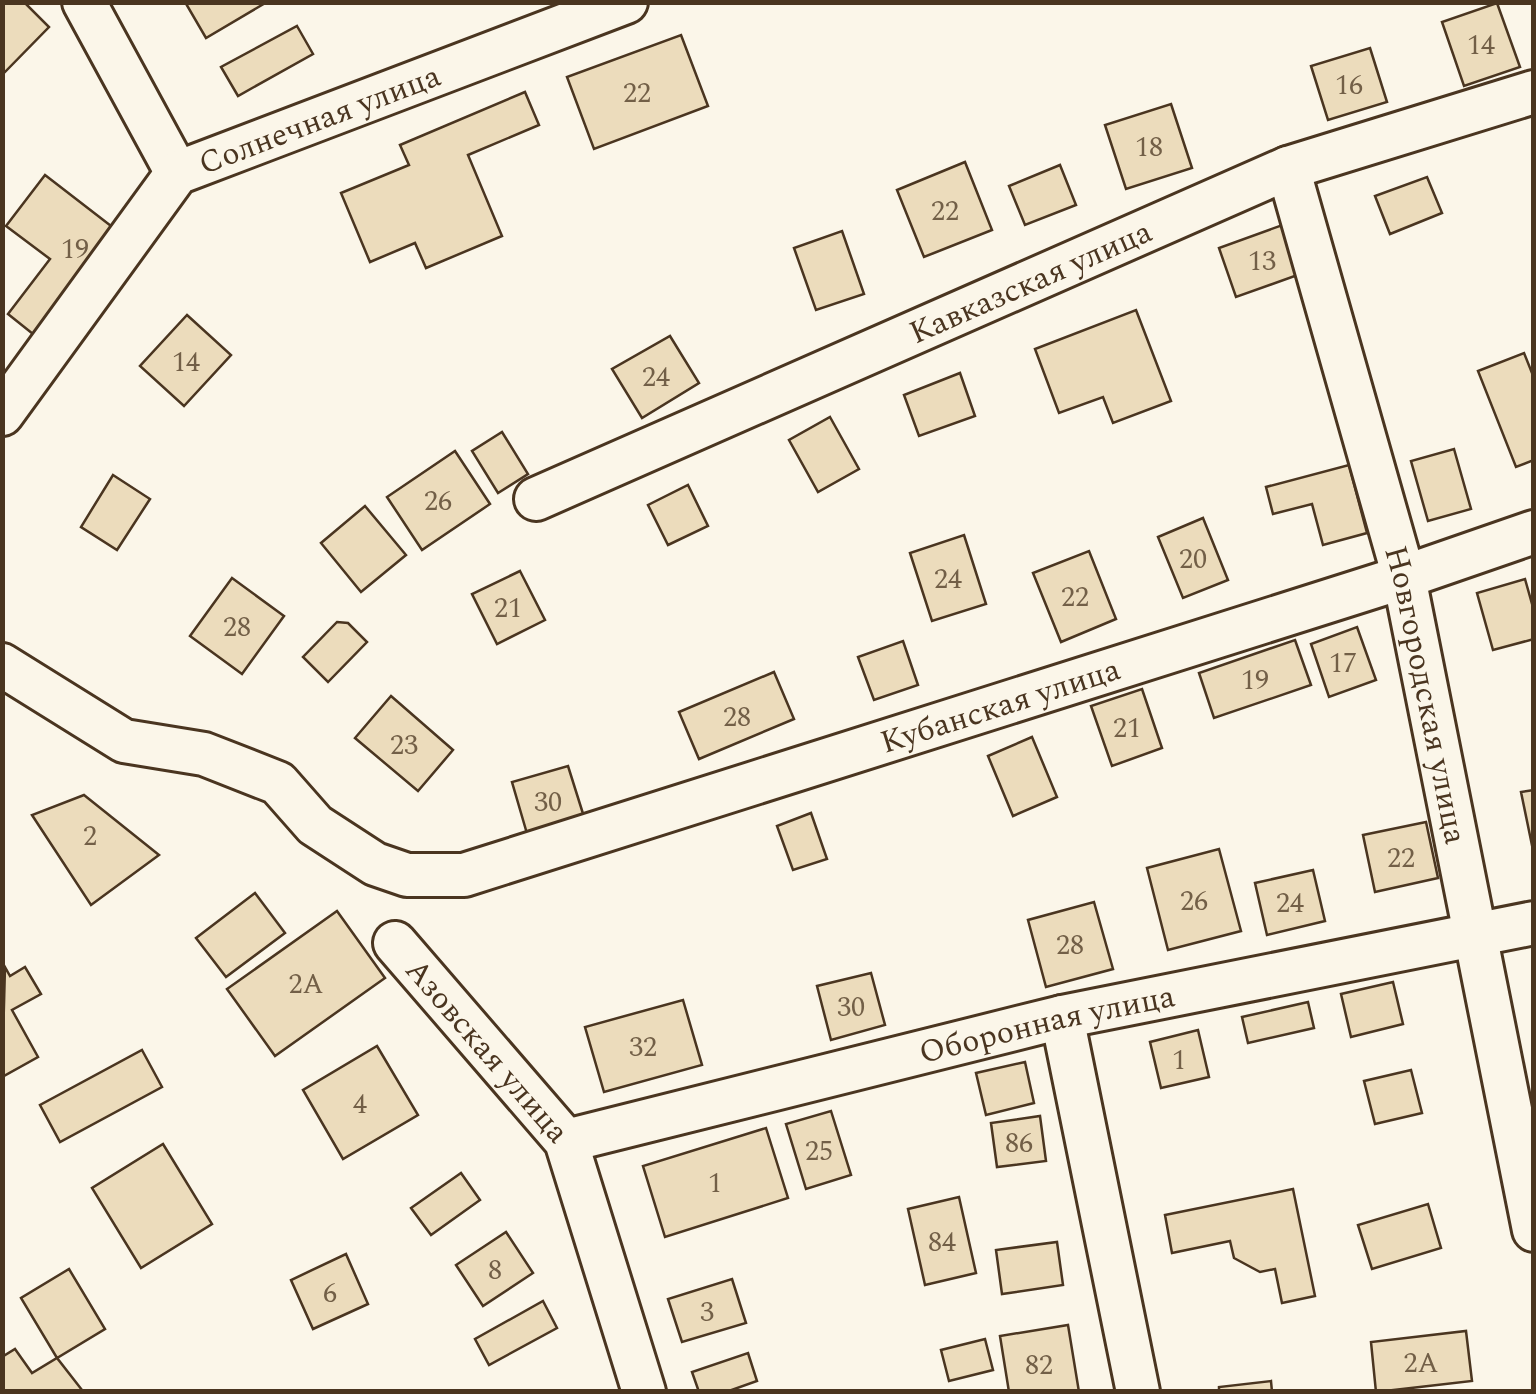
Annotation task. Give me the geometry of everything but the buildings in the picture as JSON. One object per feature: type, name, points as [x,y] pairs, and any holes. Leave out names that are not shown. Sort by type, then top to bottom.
[{"type":"street","points":[[84,2],[177,174]]},
{"type":"street","name":"Солнечная улица","points":[[2,414],[177,174],[535,20],[626,2]]},
{"type":"street","name":"Кавказская улица","points":[[536,498],[1288,168],[1534,92]]},
{"type":"street","name":"Новгородская улица","points":[[1288,168],[1404,577],[1478,933],[1534,1230]]},
{"type":"street","name":"Кубанская улица","points":[[2,666],[124,741],[204,754],[278,783],[316,825],[374,864],[407,875],[464,875],[1404,577],[1534,532]]},
{"type":"street","name":"Оборонная улица","points":[[566,1141],[1062,1017],[1534,923]]},
{"type":"street","name":"Азовская улица","points":[[396,942],[566,1141],[644,1392]]},
{"type":"street","points":[[1062,1017],[1138,1392]]}]
